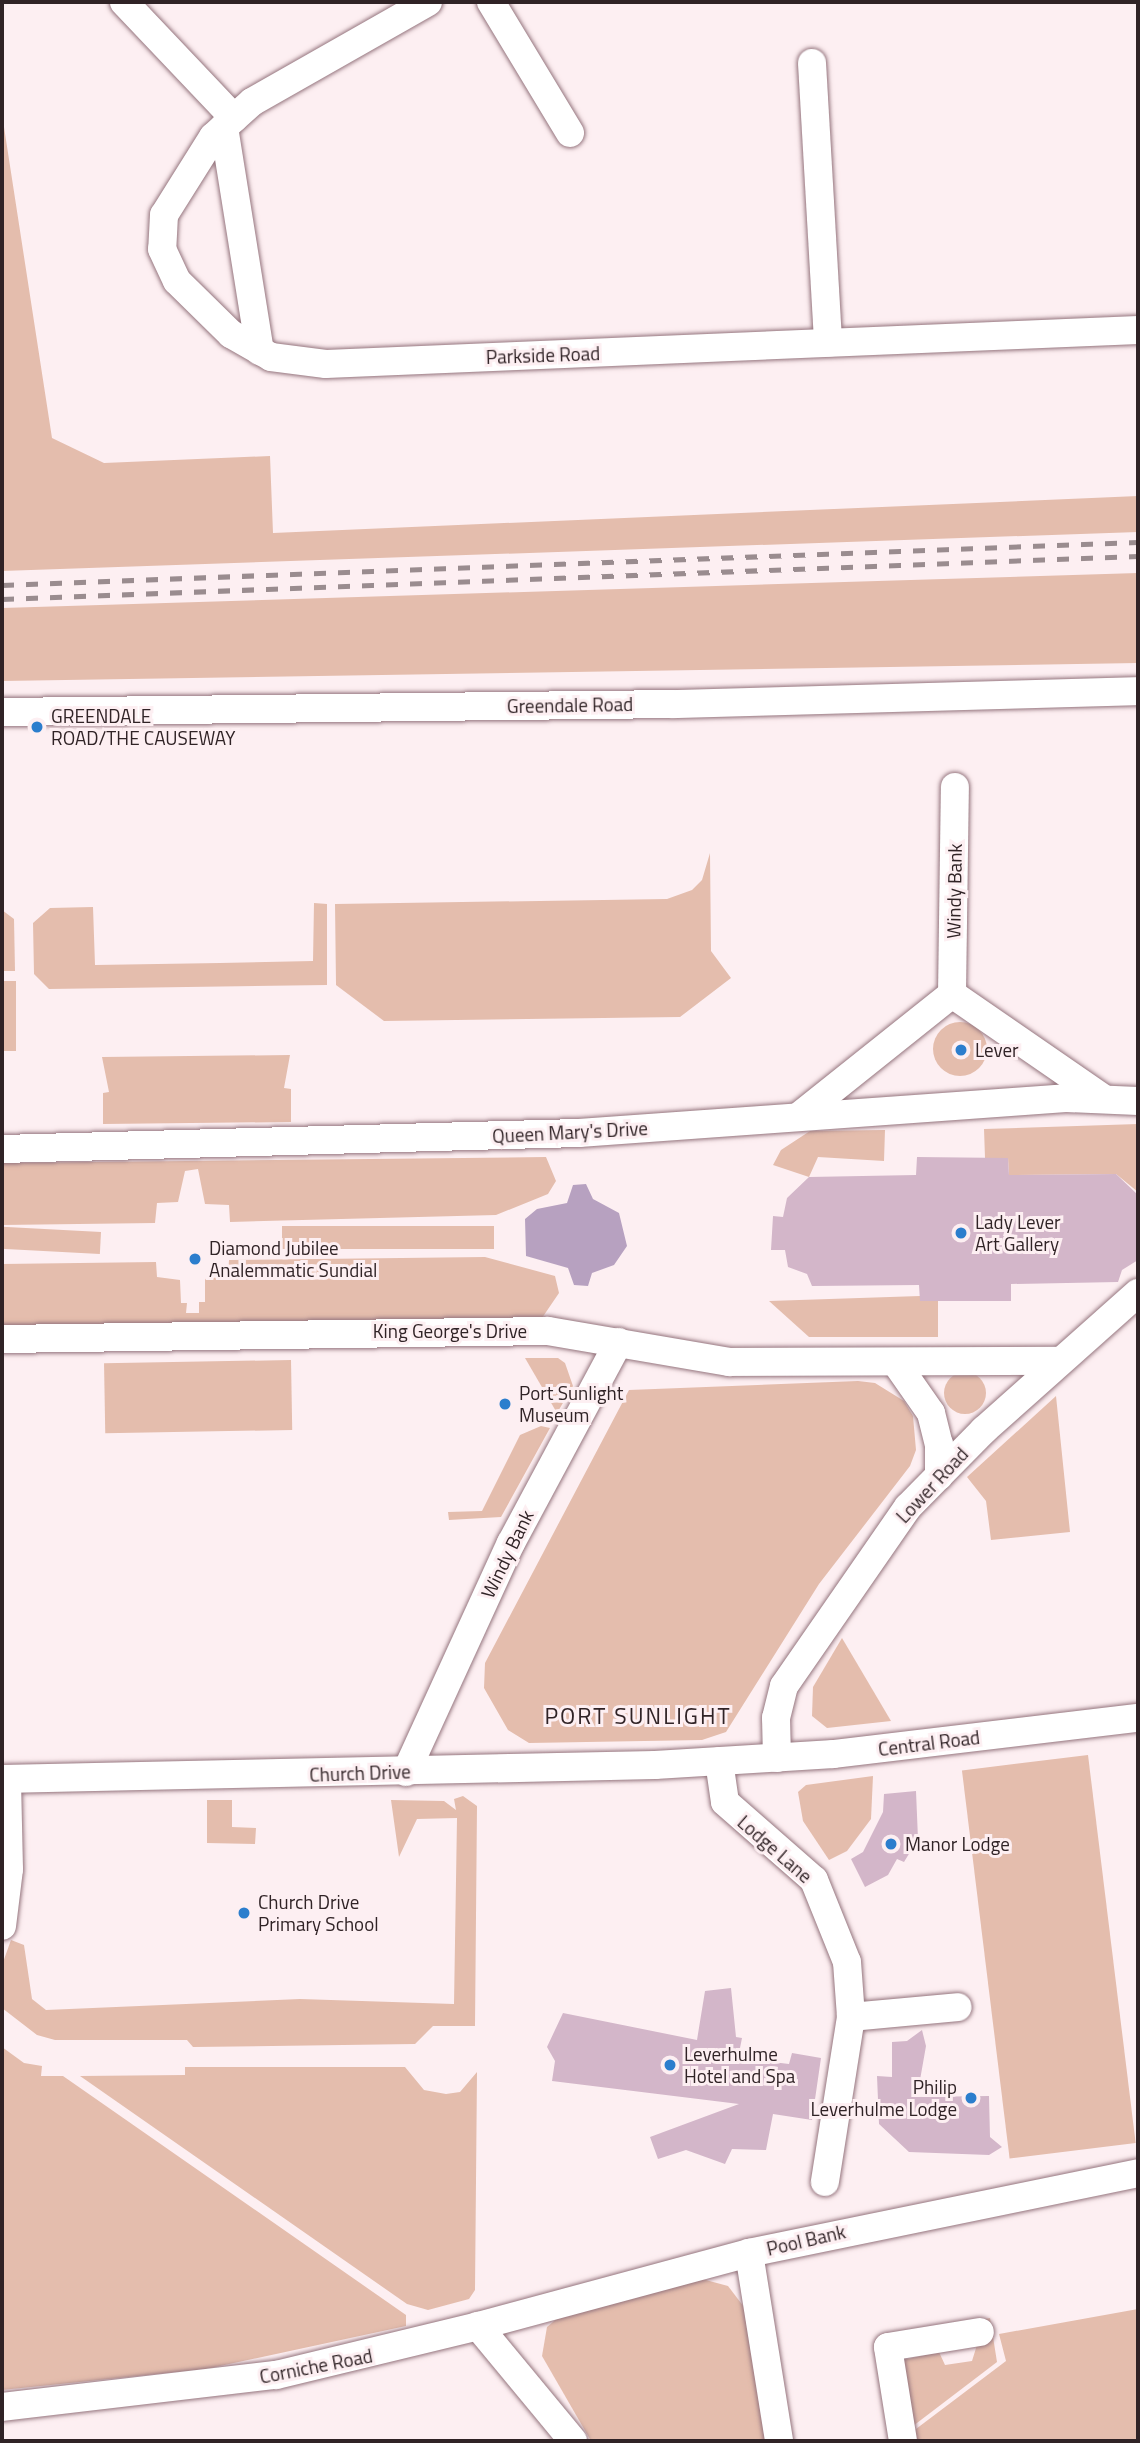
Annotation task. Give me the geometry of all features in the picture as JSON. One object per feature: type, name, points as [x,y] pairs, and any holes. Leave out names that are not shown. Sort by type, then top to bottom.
[{"type":"street","points":[[124,2],[229,123],[260,351]]},
{"type":"street","name":"Parkside Road","points":[[428,2],[252,102],[229,123],[164,215],[162,249],[177,281],[231,334],[260,351],[294,363],[326,364],[1138,330]]},
{"type":"street","points":[[491,2],[570,133]]},
{"type":"street","points":[[812,63],[828,343]]},
{"type":"street","name":"Greendale Road","points":[[2,712],[674,704],[1138,691]]},
{"type":"street","name":"Windy Bank","points":[[952,995],[955,787]]},
{"type":"street","points":[[798,1117],[952,995],[1104,1099]]},
{"type":"street","name":"Queen Mary's Drive","points":[[2,1149],[579,1133],[1104,1099],[1138,1101]]},
{"type":"street","name":"Lower Road","points":[[777,1758],[776,1718],[784,1686],[800,1657],[908,1507],[1060,1361],[1138,1293]]},
{"type":"street","name":"King George's Drive","points":[[2,1339],[548,1331],[729,1362],[1060,1361]]},
{"type":"street","name":"Windy Bank","points":[[406,1772],[511,1543],[619,1342]]},
{"type":"street","points":[[896,1363],[931,1413],[939,1444],[939,1476]]},
{"type":"street","name":"Central Road","points":[[719,1762],[1138,1718]]},
{"type":"street","name":"Church Drive","points":[[4,1779],[406,1772],[719,1762]]},
{"type":"street","name":"Lodge Lane","points":[[719,1762],[725,1802],[814,1880],[847,1962],[851,2017],[825,2182]]},
{"type":"street","points":[[2,1926],[9,1869],[4,1779]]},
{"type":"street","points":[[851,2017],[958,2007]]},
{"type":"street","name":"Pool Bank","points":[[478,2326],[749,2253],[1138,2173]]},
{"type":"street","points":[[749,2253],[779,2441]]},
{"type":"street","points":[[478,2326],[573,2441]]},
{"type":"street","name":"Corniche Road","points":[[2,2407],[275,2375],[478,2326]]},
{"type":"street","points":[[903,2441],[887,2347],[965,2341]]},
{"type":"shaded area","points":[[2,114],[52,438],[104,463],[270,456],[273,533],[1138,496],[1138,532],[2,571]]},
{"type":"shaded area","points":[[1138,573],[1138,663],[2,681],[2,608]]},
{"type":"shaded area","points":[[710,853],[711,951],[731,978],[680,1017],[384,1021],[336,985],[335,904],[667,899],[692,890],[702,880]]},
{"type":"shaded area","points":[[314,903],[327,904],[327,985],[49,989],[34,974],[33,923],[50,908],[93,907],[95,965],[220,963],[313,961]]},
{"type":"shaded area","points":[[2,910],[14,919],[15,971],[2,971]]},
{"type":"shaded area","points":[[2,981],[16,981],[16,1051],[2,1051]]},
{"type":"shaded area","points":[[965,1022],[975,1026],[983,1034],[987,1049],[983,1064],[975,1072],[955,1076],[945,1072],[937,1064],[933,1044],[937,1034],[945,1026]]},
{"type":"shaded area","points":[[290,1055],[284,1088],[291,1089],[291,1122],[103,1124],[103,1093],[109,1092],[102,1057]]},
{"type":"shaded area","points":[[1138,1124],[1138,1192],[1116,1174],[1009,1175],[1008,1158],[985,1158],[984,1129]]},
{"type":"shaded area","points":[[885,1130],[884,1161],[818,1157],[809,1177],[773,1165],[781,1150],[810,1131]]},
{"type":"shaded area","points":[[546,1157],[556,1181],[548,1194],[496,1215],[230,1222],[229,1205],[205,1204],[198,1169],[185,1171],[178,1202],[157,1203],[155,1223],[2,1225],[2,1163]]},
{"type":"shaded area","points":[[586,1184],[593,1199],[619,1213],[627,1246],[614,1265],[592,1273],[588,1286],[574,1285],[568,1268],[526,1256],[525,1219],[537,1209],[567,1203],[573,1185]]},
{"type":"shaded area","points":[[282,1226],[494,1226],[494,1249],[282,1249]]},
{"type":"shaded area","points":[[2,1227],[101,1232],[100,1254],[2,1249]]},
{"type":"shaded area","points":[[485,1257],[555,1276],[559,1293],[542,1318],[2,1327],[2,1264],[156,1262],[157,1277],[180,1280],[181,1303],[187,1303],[186,1313],[199,1313],[199,1302],[205,1302],[205,1279],[228,1276],[229,1260]]},
{"type":"shaded area","points":[[920,1296],[938,1301],[938,1337],[809,1337],[769,1301]]},
{"type":"shaded area","points":[[525,1358],[558,1358],[565,1363],[573,1386],[557,1413]]},
{"type":"shaded area","points":[[291,1360],[292,1430],[105,1433],[104,1363]]},
{"type":"shaded area","points":[[965,1372],[980,1378],[986,1393],[980,1408],[965,1414],[950,1408],[944,1393],[950,1378]]},
{"type":"shaded area","points":[[858,1381],[875,1383],[904,1401],[913,1416],[916,1450],[910,1466],[819,1584],[726,1732],[702,1740],[529,1743],[508,1730],[484,1688],[485,1663],[629,1390]]},
{"type":"shaded area","points":[[1056,1396],[1070,1532],[991,1540],[986,1501],[967,1477]]},
{"type":"shaded area","points":[[541,1426],[550,1428],[501,1517],[449,1520],[448,1512],[482,1511],[520,1435]]},
{"type":"shaded area","points":[[842,1638],[891,1721],[827,1728],[812,1716],[813,1687]]},
{"type":"shaded area","points":[[1088,1755],[1136,2143],[1010,2159],[962,1770]]},
{"type":"shaded area","points":[[873,1776],[871,1819],[847,1851],[829,1860],[803,1821],[798,1792],[806,1785]]},
{"type":"shaded area","points":[[463,1796],[477,1806],[475,2026],[433,2026],[415,2044],[193,2047],[187,2040],[55,2040],[37,2035],[2,2008],[2,1965],[11,1940],[24,1945],[32,1999],[46,2010],[300,1999],[454,2004],[457,1818],[417,1819],[399,1857],[391,1800],[444,1801],[456,1810],[454,1799]]},
{"type":"shaded area","points":[[207,1800],[232,1800],[232,1827],[256,1828],[255,1844],[207,1843]]},
{"type":"shaded area","points":[[2,2047],[24,2063],[42,2066],[41,2076],[63,2076],[406,2315],[406,2326],[206,2369],[2,2390]]},
{"type":"shaded area","points":[[185,2067],[405,2067],[424,2090],[446,2094],[460,2092],[477,2072],[475,2290],[469,2299],[428,2310],[407,2304],[80,2076],[185,2075]]},
{"type":"shaded area","points":[[702,2279],[728,2286],[744,2307],[765,2441],[591,2441],[542,2356],[547,2327],[560,2316]]},
{"type":"shaded area","points":[[1138,2309],[1138,2441],[914,2441],[912,2432],[1006,2361],[999,2334]]},
{"type":"shaded area","points":[[990,2318],[997,2362],[913,2426],[903,2360],[939,2352],[945,2365],[972,2361],[985,2319]]},
{"type":"building","name":"Lady Lever Art Gallery","points":[[917,1157],[1008,1158],[1009,1175],[1116,1174],[1138,1195],[1138,1260],[1122,1270],[1118,1282],[1011,1284],[1011,1301],[920,1301],[919,1285],[812,1286],[807,1274],[788,1267],[785,1250],[771,1250],[773,1216],[783,1217],[787,1198],[809,1177],[916,1175]]},
{"type":"building","name":"Manor Lodge","points":[[916,1791],[918,1839],[904,1862],[897,1859],[888,1875],[865,1887],[851,1859],[863,1852],[883,1812],[884,1794]]},
{"type":"building","name":"Leverhulme Hotel and Spa","points":[[731,1988],[736,2037],[742,2038],[738,2058],[789,2064],[792,2053],[821,2058],[812,2120],[773,2114],[766,2150],[732,2149],[725,2164],[686,2150],[658,2159],[650,2137],[739,2104],[552,2081],[555,2061],[547,2047],[563,2013],[697,2040],[705,1991]]},
{"type":"building","name":"Philip Leverhulme Lodge","points":[[922,2030],[926,2046],[917,2097],[989,2096],[990,2137],[1002,2147],[989,2155],[909,2152],[879,2124],[877,2076],[892,2077],[892,2042],[907,2041]]},
{"type":"railway","points":[[2,585],[1138,542]]},
{"type":"railway","points":[[2,599],[1138,556]]},
{"type":"place","name":"GREENDALE ROAD/THE CAUSEWAY","points":[[37,727]]},
{"type":"place","name":"Lever","points":[[961,1050]]},
{"type":"place","name":"Lady Lever Art Gallery","points":[[961,1233]]},
{"type":"place","name":"Diamond Jubilee Analemmatic Sundial","points":[[195,1259]]},
{"type":"place","name":"Port Sunlight Museum","points":[[505,1404]]},
{"type":"place","name":"Manor Lodge","points":[[891,1844]]},
{"type":"place","name":"Church Drive Primary School","points":[[244,1913]]},
{"type":"place","name":"Leverhulme Hotel and Spa","points":[[670,2065]]},
{"type":"place","name":"Philip Leverhulme Lodge","points":[[971,2098]]},
{"type":"district","name":"PORT SUNLIGHT","points":[[638,1716]]}]
